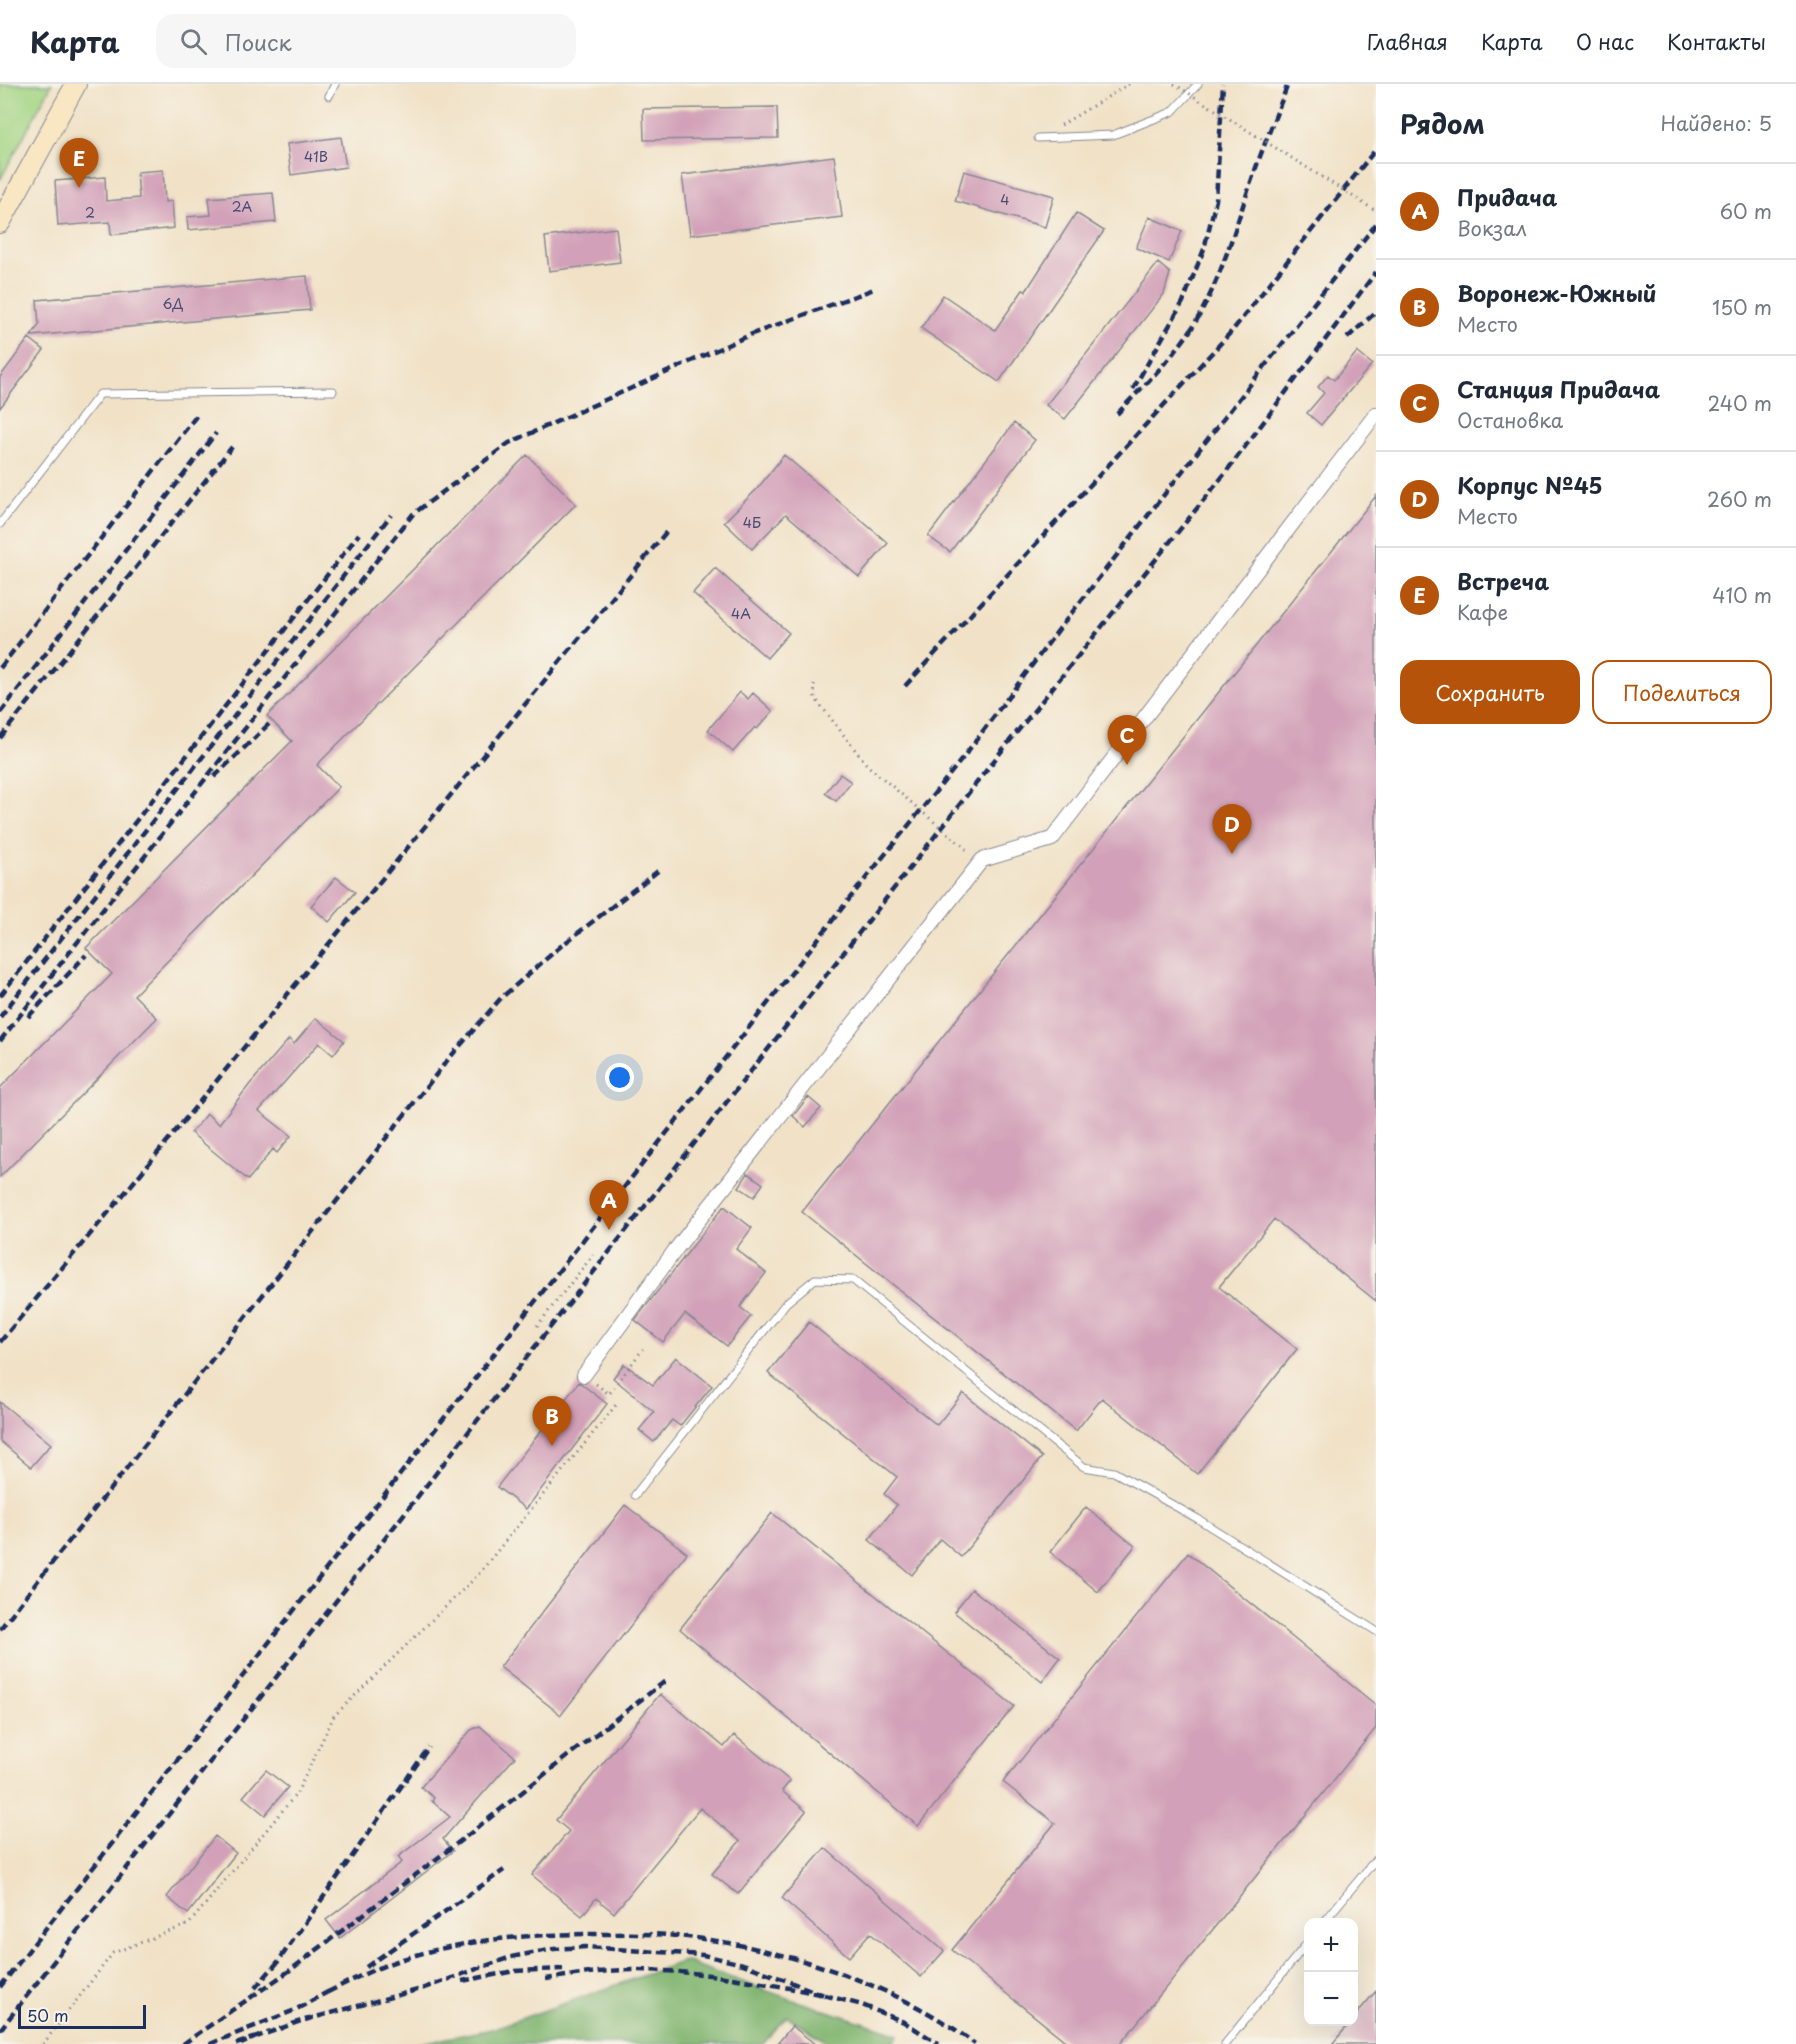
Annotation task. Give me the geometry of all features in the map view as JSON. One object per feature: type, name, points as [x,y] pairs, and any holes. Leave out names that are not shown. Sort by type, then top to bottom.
[{"type":"main road","points":[[0,223],[76,84]]},
{"type":"street","points":[[585,1375],[676,1249],[982,860],[1052,839],[1376,414]]},
{"type":"lane","points":[[329,96],[335,84]]},
{"type":"lane","points":[[1038,138],[1113,135],[1172,112],[1198,84]]},
{"type":"lane","points":[[0,524],[100,394],[333,391]]},
{"type":"lane","points":[[635,1495],[786,1303],[815,1279],[853,1280],[1084,1467],[1113,1472],[1198,1520],[1376,1630]]},
{"type":"lane","points":[[1328,1918],[1376,1859]]},
{"type":"lane","points":[[1225,2044],[1304,1947]]},
{"type":"path","points":[[1038,138],[1130,84]]},
{"type":"path","points":[[1174,84],[1376,210]]},
{"type":"path","points":[[814,684],[815,698],[867,765],[966,849]]},
{"type":"path","points":[[537,1326],[593,1255]]},
{"type":"path","points":[[585,1375],[609,1394],[643,1349]]},
{"type":"path","points":[[43,2044],[113,1953],[189,1924],[297,1793],[334,1716],[477,1576],[616,1405]]},
{"type":"green space","points":[[0,84],[52,84],[0,180]]},
{"type":"green space","points":[[684,1961],[784,1997],[899,2034],[892,2044],[830,2044],[787,2016],[763,2044],[417,2044],[492,2029]]},
{"type":"building","points":[[777,107],[778,138],[644,140],[643,109]]},
{"type":"building","points":[[341,137],[346,167],[291,175],[287,144]]},
{"type":"building","points":[[834,156],[842,217],[690,235],[682,175]]},
{"type":"building","points":[[163,170],[165,202],[172,201],[174,228],[111,235],[110,222],[58,226],[55,181],[105,177],[106,201],[139,198],[137,172]]},
{"type":"building","points":[[964,171],[1054,196],[1045,227],[955,201]]},
{"type":"building","points":[[273,193],[276,222],[188,230],[187,217],[211,215],[209,198]]},
{"type":"building","points":[[1076,213],[1104,231],[999,382],[921,328],[943,295],[995,330],[1023,290],[1026,291]]},
{"type":"building","points":[[1149,217],[1182,231],[1169,262],[1136,248]]},
{"type":"building","points":[[616,228],[620,262],[549,271],[545,237]]},
{"type":"building","points":[[1158,263],[1170,273],[1164,294],[1065,419],[1046,405]]},
{"type":"building","points":[[307,276],[310,310],[31,336],[39,325],[37,300]]},
{"type":"building","points":[[29,338],[44,350],[0,408],[0,377]]},
{"type":"building","points":[[1357,352],[1372,364],[1321,425],[1307,413],[1324,393],[1318,387],[1328,375],[1334,380]]},
{"type":"building","points":[[1014,423],[1035,440],[950,552],[928,536]]},
{"type":"building","points":[[527,455],[576,504],[317,765],[339,787],[134,995],[157,1018],[0,1177],[0,1088],[112,974],[86,948],[292,741],[267,716]]},
{"type":"building","points":[[784,455],[888,543],[859,577],[786,514],[752,549],[724,522],[757,489]]},
{"type":"building","points":[[1376,496],[1376,1301],[1274,1219],[1219,1287],[1297,1349],[1197,1474],[1102,1398],[1076,1431],[802,1212]]},
{"type":"building","points":[[715,568],[789,633],[767,658],[693,593]]},
{"type":"building","points":[[740,692],[748,699],[753,693],[773,711],[733,752],[708,730]]},
{"type":"building","points":[[840,774],[851,782],[836,801],[825,793]]},
{"type":"building","points":[[336,877],[355,892],[329,922],[311,906]]},
{"type":"building","points":[[316,1018],[344,1041],[333,1055],[319,1043],[259,1111],[291,1136],[277,1153],[273,1149],[248,1180],[191,1133],[207,1114],[219,1124],[289,1039],[294,1044]]},
{"type":"building","points":[[808,1097],[821,1108],[805,1127],[793,1116]]},
{"type":"building","points":[[748,1173],[763,1184],[754,1197],[739,1187]]},
{"type":"building","points":[[724,1206],[752,1228],[736,1249],[766,1273],[740,1307],[751,1316],[727,1346],[685,1314],[663,1342],[635,1320]]},
{"type":"building","points":[[809,1322],[937,1425],[963,1393],[1042,1457],[961,1557],[940,1539],[912,1575],[869,1540],[897,1505],[884,1494],[897,1477],[768,1373]]},
{"type":"building","points":[[676,1357],[712,1386],[680,1426],[672,1420],[654,1442],[639,1430],[654,1412],[613,1378],[624,1364],[653,1385]]},
{"type":"building","points":[[579,1382],[607,1404],[526,1509],[497,1487]]},
{"type":"building","points":[[0,1402],[51,1444],[31,1467],[0,1441]]},
{"type":"building","points":[[625,1505],[687,1553],[561,1715],[500,1667]]},
{"type":"building","points":[[1086,1507],[1135,1546],[1098,1592],[1050,1552]]},
{"type":"building","points":[[772,1513],[1014,1706],[918,1826],[680,1629]]},
{"type":"building","points":[[1188,1553],[1376,1705],[1376,1728],[1120,2044],[1069,2044],[952,1950],[1055,1823],[1003,1782]]},
{"type":"building","points":[[972,1589],[1060,1658],[1042,1682],[954,1612]]},
{"type":"building","points":[[660,1694],[724,1747],[734,1735],[790,1781],[782,1791],[806,1811],[738,1894],[712,1874],[740,1841],[700,1808],[614,1913],[596,1898],[582,1916],[532,1875],[569,1831],[556,1820]]},
{"type":"building","points":[[480,1726],[515,1757],[443,1839],[453,1851],[340,1938],[326,1920],[402,1862],[398,1857],[450,1817],[432,1801],[434,1798],[421,1787],[471,1730]]},
{"type":"building","points":[[266,1770],[288,1787],[265,1815],[243,1797]]},
{"type":"building","points":[[215,1836],[236,1853],[188,1914],[167,1897]]},
{"type":"building","points":[[825,1848],[944,1951],[921,1977],[870,1933],[849,1957],[782,1898]]},
{"type":"building","points":[[1376,1991],[1376,2044],[1332,2044],[1348,2026],[1358,2026],[1358,2012]]},
{"type":"building","points":[[792,2026],[815,2044],[777,2044]]},
{"type":"railway","points":[[1133,389],[1183,302],[1204,249],[1216,200],[1223,84]]},
{"type":"railway","points":[[1117,414],[1173,353],[1201,313],[1226,257],[1256,167],[1288,84]]},
{"type":"railway","points":[[905,686],[1232,331],[1376,149]]},
{"type":"railway","points":[[0,1987],[850,898],[962,759],[1059,629],[1376,224]]},
{"type":"railway","points":[[0,2030],[996,758],[1223,476],[1376,272]]},
{"type":"railway","points":[[0,1041],[413,514],[509,443],[752,334],[874,289]]},
{"type":"railway","points":[[1347,338],[1376,312]]},
{"type":"railway","points":[[0,668],[197,415]]},
{"type":"railway","points":[[0,713],[216,433]]},
{"type":"railway","points":[[0,738],[232,447]]},
{"type":"railway","points":[[0,1017],[391,515]]},
{"type":"railway","points":[[0,1342],[667,531]]},
{"type":"railway","points":[[0,996],[359,534]]},
{"type":"railway","points":[[214,777],[269,724]]},
{"type":"railway","points":[[0,1629],[446,1062],[501,998],[561,946],[658,871]]},
{"type":"railway","points":[[28,1017],[86,955]]},
{"type":"railway","points":[[183,2044],[289,1971],[668,1679]]},
{"type":"railway","points":[[255,1988],[277,1963],[429,1747]]},
{"type":"railway","points":[[366,1967],[504,1870]]},
{"type":"railway","points":[[328,1992],[393,1962],[474,1942],[572,1934],[668,1935],[754,1948],[834,1971],[910,2003],[975,2044]]},
{"type":"railway","points":[[254,2038],[301,2021],[421,1989],[511,1957],[554,1949],[586,1947],[703,1955],[743,1964],[824,1995],[681,1972],[611,1971],[546,1979]]},
{"type":"railway","points":[[462,1981],[515,1971],[563,1969]]},
{"type":"railway","points":[[210,2044],[295,2010],[333,1989]]},
{"type":"railway","points":[[824,1995],[862,2005],[904,2022],[939,2044]]},
{"type":"railway","points":[[236,2044],[254,2038],[241,2044]]},
{"type":"place","name":"Встреча","points":[[79,188]]},
{"type":"place","name":"Станция Придача","points":[[1127,765]]},
{"type":"place","name":"Корпус №45","points":[[1232,854]]},
{"type":"place","name":"Придача","points":[[609,1230]]},
{"type":"place","name":"Воронеж-Южный","points":[[552,1446]]}]
